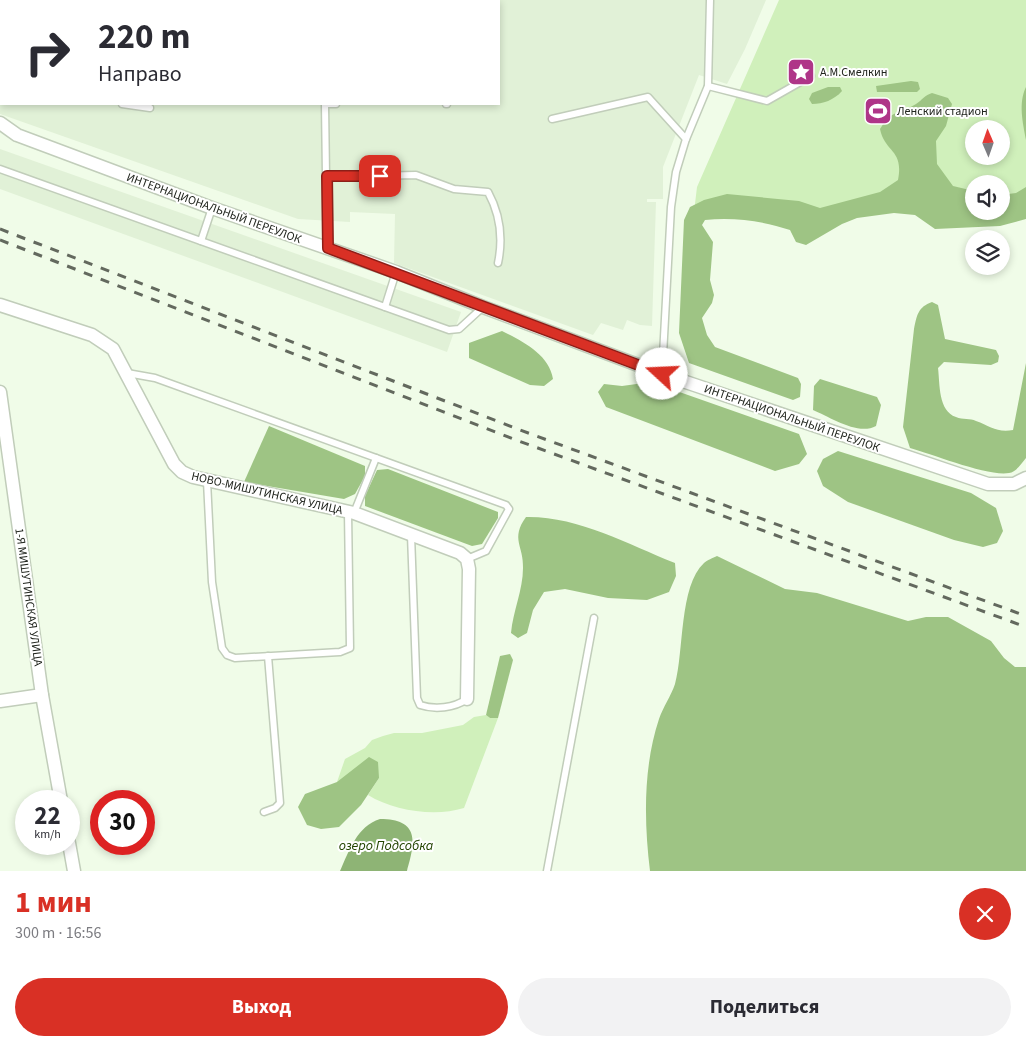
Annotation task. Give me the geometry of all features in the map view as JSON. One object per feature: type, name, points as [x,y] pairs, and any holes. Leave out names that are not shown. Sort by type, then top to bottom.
[{"type":"street","name":"ИНТЕРНАЦИОНАЛЬНЫЙ ПЕРЕУЛОК","points":[[0,123],[17,135],[212,208],[396,272],[483,307],[662,374],[988,484],[1014,484],[1026,478]]},
{"type":"street","name":"НОВО-МИШУТИНСКАЯ УЛИЦА","points":[[0,306],[92,335],[113,349],[174,464],[188,474],[207,481],[351,512],[460,553],[467,559]]},
{"type":"street","name":"1-Я МИШУТИНСКАЯ УЛИЦА","points":[[0,392],[42,695],[59,790]]},
{"type":"street","points":[[467,559],[469,569],[467,698]]},
{"type":"street","points":[[0,701],[42,695]]},
{"type":"street","points":[[71,855],[74,871]]},
{"type":"lane","points":[[662,374],[671,207],[676,172],[686,139],[708,86],[710,0]]},
{"type":"lane","points":[[708,86],[767,101],[811,76]]},
{"type":"lane","points":[[552,119],[648,97],[686,139]]},
{"type":"lane","points":[[129,105],[150,108]]},
{"type":"lane","points":[[325,105],[328,248]]},
{"type":"lane","points":[[0,170],[449,330],[459,329],[483,307]]},
{"type":"lane","points":[[327,176],[416,175],[454,189],[488,192],[495,204],[502,244],[498,263]]},
{"type":"lane","points":[[201,241],[212,208]]},
{"type":"lane","points":[[385,307],[396,272]]},
{"type":"lane","points":[[127,373],[155,378],[506,504],[509,509],[486,551],[467,559]]},
{"type":"lane","points":[[207,481],[210,561],[222,648],[227,655],[235,658],[340,652],[350,648],[351,512],[376,458]]},
{"type":"lane","points":[[411,534],[417,698],[420,705],[425,707],[457,705],[467,698]]},
{"type":"lane","points":[[547,871],[594,618]]},
{"type":"lane","points":[[264,812],[280,803],[268,656]]},
{"type":"shaded area","points":[[500,0],[766,0],[745,49],[727,84],[699,75],[663,167],[663,199],[647,199],[647,202],[656,202],[652,326],[640,325],[627,320],[623,330],[601,323],[593,335],[394,263],[395,214],[350,212],[350,222],[298,219],[0,114],[0,105],[500,105]]},
{"type":"shaded area","name":"Ленский стадион","points":[[779,0],[1026,0],[1026,211],[1010,211],[1010,175],[965,175],[965,211],[694,212],[697,187]]},
{"type":"shaded area","points":[[911,81],[918,82],[920,89],[917,92],[877,92],[876,86]]},
{"type":"shaded area","points":[[828,87],[840,87],[842,91],[828,101],[812,104],[809,99],[812,93]]},
{"type":"shaded area","points":[[1026,87],[1026,140],[1022,100]]},
{"type":"shaded area","points":[[932,93],[948,98],[952,104],[946,126],[936,141],[937,164],[953,186],[965,189],[965,220],[1010,220],[1010,194],[1016,193],[1026,187],[1026,219],[1000,226],[935,229],[915,215],[894,213],[857,218],[842,224],[806,245],[796,242],[790,230],[769,224],[738,219],[705,220],[702,225],[713,242],[710,280],[714,295],[712,303],[702,318],[707,335],[715,347],[798,378],[801,384],[800,397],[793,400],[689,363],[679,333],[684,220],[690,207],[704,200],[727,194],[799,201],[820,208],[880,192],[898,180],[899,170],[896,157],[882,137],[880,129],[893,115],[916,104]]},
{"type":"shaded area","points":[[0,149],[461,312],[447,352],[0,189]]},
{"type":"shaded area","points":[[932,302],[938,305],[945,339],[996,350],[999,356],[998,362],[991,365],[944,362],[938,368],[941,396],[950,414],[959,418],[974,420],[998,430],[1013,430],[1026,363],[1026,458],[1012,472],[988,472],[910,448],[903,427],[914,329],[921,309]]},
{"type":"shaded area","points":[[502,331],[534,349],[546,362],[553,379],[544,386],[530,385],[469,358],[469,343]]},
{"type":"shaded area","points":[[820,379],[877,397],[881,405],[876,426],[861,429],[853,427],[813,410],[814,386]]},
{"type":"shaded area","points":[[651,382],[799,434],[807,454],[799,464],[775,471],[606,407],[598,392],[604,384],[622,386]]},
{"type":"shaded area","points":[[269,426],[365,466],[365,476],[355,494],[344,499],[244,482]]},
{"type":"shaded area","points":[[838,451],[971,493],[996,508],[1003,531],[997,543],[983,547],[954,540],[848,502],[823,486],[817,471],[823,459]]},
{"type":"shaded area","points":[[388,469],[498,512],[498,518],[482,544],[472,546],[365,506],[365,496],[377,470]]},
{"type":"shaded area","points":[[526,517],[564,521],[583,526],[602,532],[675,563],[676,576],[669,592],[647,600],[608,598],[565,589],[544,592],[533,610],[527,633],[518,638],[511,633],[523,576],[523,560],[518,537],[521,525]]},
{"type":"shaded area","points":[[717,556],[785,589],[817,593],[908,621],[926,617],[948,617],[991,641],[1004,658],[1015,667],[1026,667],[1026,871],[650,871],[646,795],[654,737],[661,715],[675,684],[686,603],[690,587],[696,573],[704,563]]},
{"type":"shaded area","points":[[510,654],[513,660],[498,718],[490,718],[486,715],[500,656]]},
{"type":"shaded area","points":[[486,715],[490,718],[498,718],[464,808],[440,812],[402,809],[378,801],[368,795],[379,778],[337,782],[345,759],[365,748],[372,740],[394,733],[422,733],[463,725],[474,717]]},
{"type":"shaded area","points":[[369,757],[378,762],[379,778],[361,805],[339,827],[321,829],[307,825],[298,807],[305,794],[337,782]]},
{"type":"water","name":"озеро Подсобка","points":[[380,819],[402,823],[412,834],[412,850],[407,871],[340,871],[360,833],[372,822]]},
{"type":"railway","points":[[0,229],[520,430],[1026,616]]},
{"type":"railway","points":[[0,240],[516,440],[1026,627]]},
{"type":"place","name":"А.М.Смелкин","points":[[801,72]]},
{"type":"place","name":"Ленский стадион","points":[[878,111]]},
{"type":"route","points":[[380,176],[327,176],[328,248],[396,272],[483,307],[662,374]]}]
